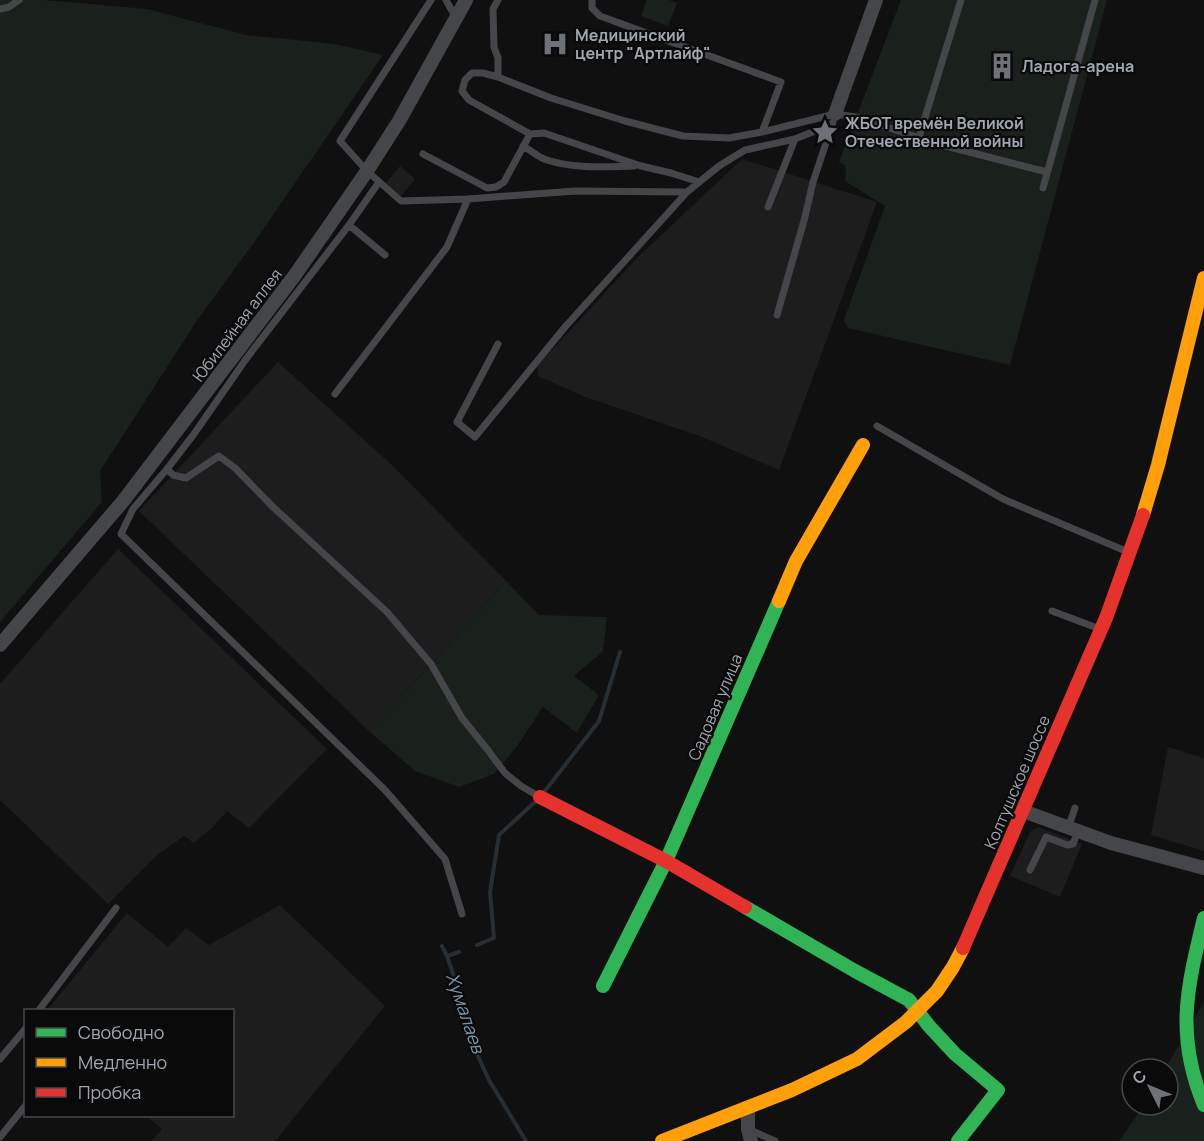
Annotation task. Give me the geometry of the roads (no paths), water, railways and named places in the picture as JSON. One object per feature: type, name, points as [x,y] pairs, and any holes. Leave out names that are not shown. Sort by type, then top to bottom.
[{"type":"street","name":"Юбилейная аллея","points":[[0,645],[124,500],[295,275],[399,121],[466,0]]},
{"type":"street","points":[[834,119],[876,0]]},
{"type":"street","name":"Колтушское шоссе","points":[[663,1141],[792,1090],[857,1059],[917,1011],[937,991],[953,968],[1101,629],[1130,553],[1144,514],[1193,340],[1204,278]]},
{"type":"street","name":"Садовая улица","points":[[603,986],[666,861],[796,561],[863,445]]},
{"type":"street","points":[[540,797],[666,861],[909,1000],[955,1054],[998,1090],[987,1110],[958,1141]]},
{"type":"street","points":[[1023,811],[1111,843],[1204,868]]},
{"type":"street","points":[[1204,918],[1187,994],[1186,1031],[1192,1071],[1204,1105]]},
{"type":"street","points":[[746,1108],[750,1135]]},
{"type":"lane","points":[[0,9],[9,8],[19,0]]},
{"type":"lane","points":[[431,0],[340,141],[367,171],[401,201],[468,199],[575,191],[687,192]]},
{"type":"lane","points":[[446,0],[456,18]]},
{"type":"lane","points":[[498,0],[493,9],[498,77]]},
{"type":"lane","points":[[592,0],[592,8],[600,16],[781,82],[762,132]]},
{"type":"lane","points":[[919,137],[961,0]]},
{"type":"lane","points":[[1043,188],[1095,0]]},
{"type":"lane","points":[[699,182],[640,166],[544,134],[530,134],[469,100],[462,91],[465,80],[472,73],[483,73],[551,98],[683,136],[729,138],[856,117],[939,144],[1047,172]]},
{"type":"lane","points":[[498,344],[457,422],[475,437],[565,327],[687,192],[719,166],[745,150],[795,139],[834,119]]},
{"type":"lane","points":[[777,315],[813,182],[834,119]]},
{"type":"lane","points":[[423,154],[487,188],[496,187],[504,182],[530,134]]},
{"type":"lane","points":[[768,207],[795,139]]},
{"type":"lane","points":[[523,146],[542,158],[565,164],[597,167],[640,166]]},
{"type":"lane","points":[[379,182],[349,225],[246,359],[194,434],[133,509],[121,534],[386,790],[445,859],[462,914]]},
{"type":"lane","points":[[335,394],[447,247],[468,199]]},
{"type":"lane","points":[[349,225],[386,255]]},
{"type":"lane","points":[[877,426],[1003,499],[1130,553]]},
{"type":"lane","points":[[167,469],[173,475],[186,478],[219,456],[235,468],[273,507],[387,612],[431,664],[462,718],[505,773],[540,797]]},
{"type":"lane","points":[[1052,611],[1101,629]]},
{"type":"lane","points":[[1030,870],[1046,837],[1067,845],[1073,844],[1075,808]]},
{"type":"lane","points":[[40,1009],[116,908]]},
{"type":"lane","points":[[0,1059],[24,1030]]},
{"type":"lane","points":[[0,1137],[24,1107]]},
{"type":"lane","points":[[750,1135],[775,1141]]},
{"type":"waterway","points":[[545,791],[599,721],[620,652]]},
{"type":"waterway","points":[[477,945],[494,938],[490,892],[499,835],[536,801]]},
{"type":"waterway","name":"Хумалаев","points":[[442,946],[468,1019],[476,1052],[489,1080],[526,1141]]},
{"type":"waterway","points":[[447,956],[459,952]]},
{"type":"place","name":"Медицинский центр \"Артлайф\"","points":[[555,44]]},
{"type":"place","name":"Ладога-арена","points":[[1002,66]]},
{"type":"place","name":"ЖБОТ времён Великой Отечественной войны","points":[[825,132]]}]
